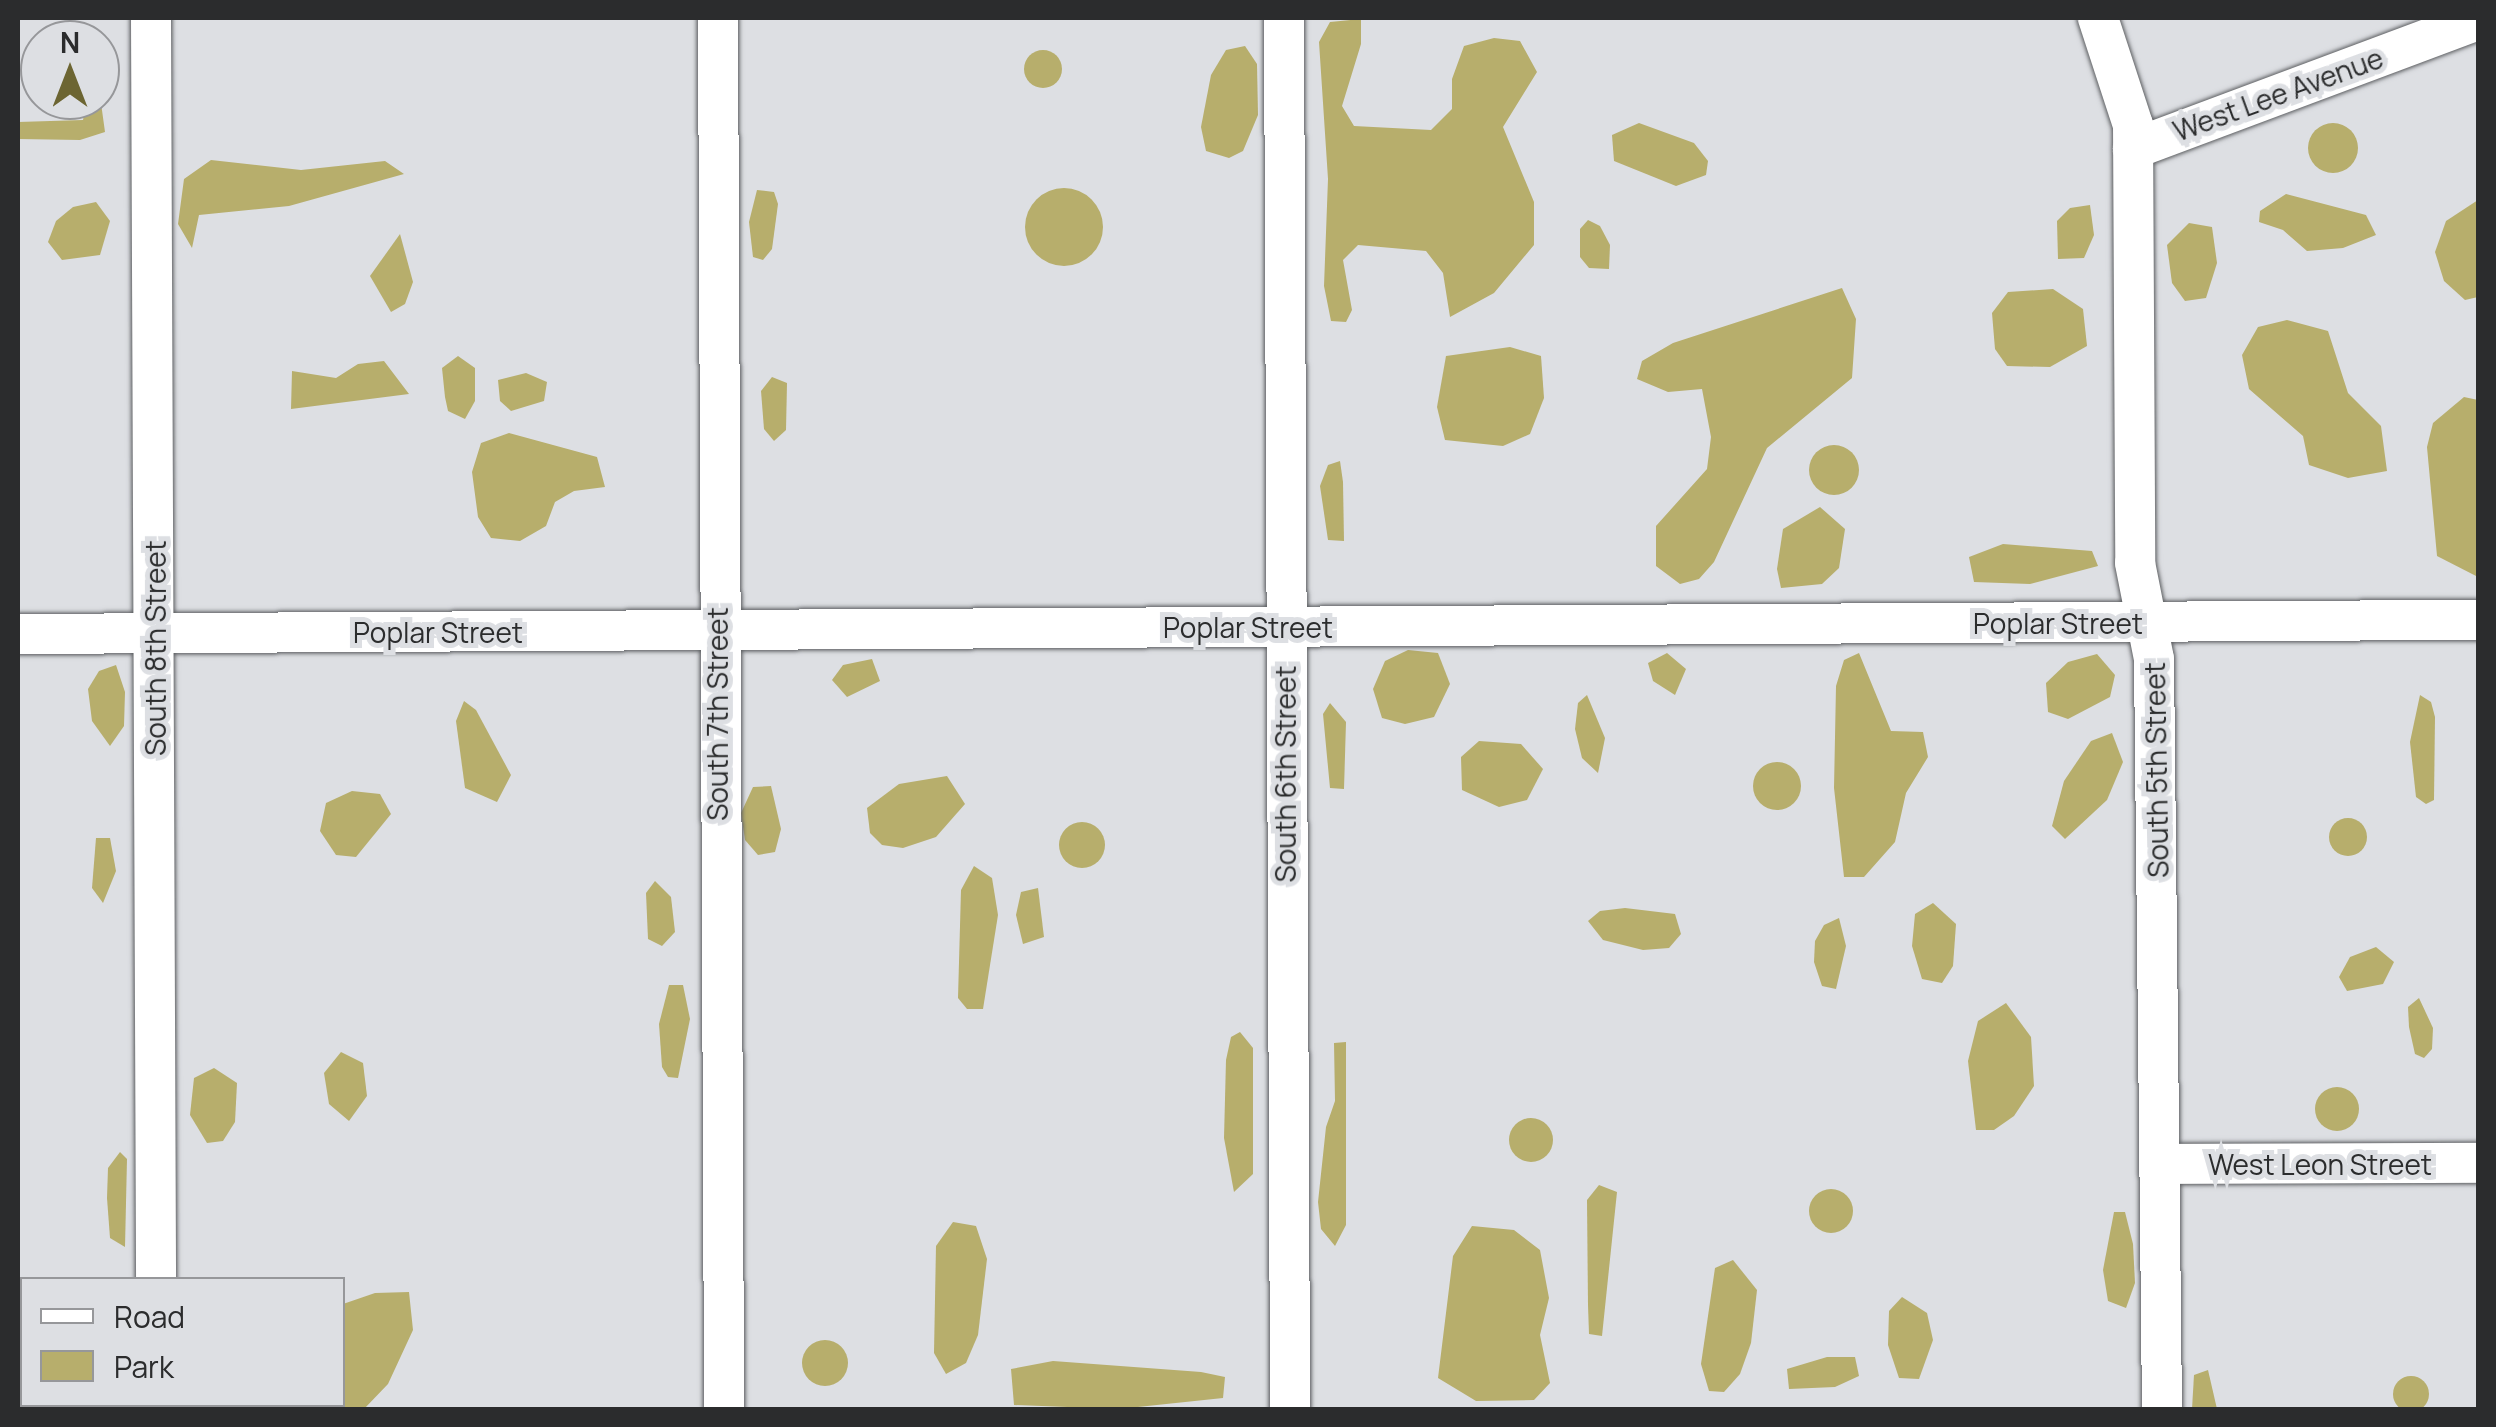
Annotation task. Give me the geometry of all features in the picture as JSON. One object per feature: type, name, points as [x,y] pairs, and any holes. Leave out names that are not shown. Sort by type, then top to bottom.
[{"type":"street","name":"South 8th Street","points":[[151,18],[156,1277]]},
{"type":"street","name":"South 7th Street","points":[[718,18],[716,630],[724,1410]]},
{"type":"street","name":"South 6th Street","points":[[1284,18],[1290,1410]]},
{"type":"street","name":"South 5th Street","points":[[2098,18],[2128,107],[2133,149],[2135,564],[2154,658],[2162,1410]]},
{"type":"street","name":"West Lee Avenue","points":[[2133,149],[2478,20]]},
{"type":"street","name":"Poplar Street","points":[[18,634],[2478,620]]},
{"type":"street","name":"West Leon Street","points":[[2162,1164],[2478,1163]]},
{"type":"green space","points":[[1361,19],[1361,44],[1342,106],[1354,126],[1431,130],[1452,109],[1452,79],[1464,46],[1494,38],[1520,41],[1537,72],[1503,127],[1534,202],[1534,245],[1494,293],[1450,317],[1443,273],[1426,251],[1358,245],[1343,260],[1352,310],[1346,322],[1331,321],[1324,286],[1328,179],[1319,42],[1330,22]]},
{"type":"green space","points":[[1245,46],[1257,64],[1258,115],[1243,151],[1229,158],[1206,151],[1201,127],[1211,75],[1226,50]]},
{"type":"green space","points":[[1043,50],[1057,55],[1062,69],[1057,83],[1043,88],[1029,83],[1024,69],[1029,55]]},
{"type":"green space","points":[[103,120],[105,132],[80,140],[18,139],[18,122]]},
{"type":"green space","points":[[1639,123],[1694,143],[1708,161],[1706,175],[1676,186],[1614,161],[1612,135]]},
{"type":"green space","points":[[2333,123],[2351,130],[2358,148],[2351,166],[2333,173],[2315,166],[2308,148],[2315,130]]},
{"type":"green space","points":[[211,160],[301,170],[385,161],[404,174],[289,206],[199,215],[192,248],[178,224],[184,179]]},
{"type":"green space","points":[[1064,188],[1079,191],[1091,200],[1100,212],[1100,242],[1091,254],[1079,263],[1064,266],[1049,263],[1037,254],[1028,242],[1025,227],[1028,212],[1037,200],[1049,191]]},
{"type":"green space","points":[[757,190],[774,192],[778,204],[772,249],[763,260],[753,257],[749,222]]},
{"type":"green space","points":[[2286,194],[2366,215],[2376,235],[2343,248],[2307,251],[2283,230],[2259,222],[2260,211]]},
{"type":"green space","points":[[2478,200],[2478,297],[2465,300],[2444,281],[2435,252],[2446,221]]},
{"type":"green space","points":[[96,202],[110,221],[100,255],[62,260],[48,242],[56,221],[73,207]]},
{"type":"green space","points":[[2090,205],[2094,235],[2084,258],[2058,259],[2057,221],[2070,208]]},
{"type":"green space","points":[[1588,220],[1600,226],[1610,245],[1609,269],[1589,268],[1580,257],[1580,229]]},
{"type":"green space","points":[[2189,223],[2212,227],[2217,263],[2206,298],[2185,301],[2172,283],[2167,245]]},
{"type":"green space","points":[[400,234],[413,282],[405,304],[391,312],[370,276]]},
{"type":"green space","points":[[1842,288],[1856,319],[1852,378],[1767,448],[1714,562],[1699,579],[1680,584],[1656,566],[1656,526],[1707,469],[1711,437],[1702,389],[1668,392],[1637,379],[1642,361],[1673,343]]},
{"type":"green space","points":[[2053,289],[2083,309],[2087,346],[2050,367],[2007,366],[1995,349],[1992,313],[2008,292]]},
{"type":"green space","points":[[2287,320],[2328,331],[2348,393],[2381,426],[2387,471],[2348,478],[2309,465],[2303,436],[2249,389],[2242,355],[2258,327]]},
{"type":"green space","points":[[1510,347],[1541,356],[1544,398],[1530,434],[1503,446],[1445,440],[1437,407],[1446,356]]},
{"type":"green space","points":[[458,356],[475,368],[475,401],[465,419],[448,411],[445,397],[442,368]]},
{"type":"green space","points":[[384,361],[409,394],[291,409],[292,371],[336,378],[358,364]]},
{"type":"green space","points":[[526,373],[547,382],[544,401],[511,411],[500,401],[498,380]]},
{"type":"green space","points":[[772,377],[787,383],[786,430],[774,441],[764,429],[761,391]]},
{"type":"green space","points":[[2464,397],[2478,400],[2478,577],[2437,556],[2427,447],[2433,423]]},
{"type":"green space","points":[[509,433],[597,457],[605,487],[574,491],[555,502],[546,526],[520,541],[491,538],[478,517],[472,472],[481,443]]},
{"type":"green space","points":[[1834,445],[1852,452],[1859,470],[1852,488],[1834,495],[1816,488],[1809,470],[1816,452]]},
{"type":"green space","points":[[1340,461],[1344,541],[1328,540],[1320,486],[1328,465]]},
{"type":"green space","points":[[1820,507],[1845,529],[1839,568],[1822,584],[1781,588],[1777,569],[1783,529]]},
{"type":"green space","points":[[2003,544],[2092,551],[2098,566],[2030,584],[1974,582],[1969,557]]},
{"type":"green space","points":[[1408,650],[1438,653],[1450,684],[1434,717],[1405,724],[1382,718],[1373,689],[1385,661]]},
{"type":"green space","points":[[1667,653],[1686,669],[1675,695],[1653,681],[1648,663]]},
{"type":"green space","points":[[1859,653],[1891,731],[1923,732],[1928,757],[1906,793],[1895,842],[1864,877],[1844,877],[1834,788],[1836,686],[1844,660]]},
{"type":"green space","points":[[2097,654],[2115,675],[2110,697],[2068,719],[2048,712],[2046,683],[2068,662]]},
{"type":"green space","points":[[872,659],[880,681],[847,697],[832,680],[843,665]]},
{"type":"green space","points":[[116,665],[125,692],[124,726],[110,746],[92,721],[88,689],[99,671]]},
{"type":"green space","points":[[1587,695],[1605,738],[1598,773],[1582,758],[1575,729],[1578,703]]},
{"type":"green space","points":[[2420,695],[2431,702],[2435,717],[2434,800],[2426,804],[2416,797],[2410,742]]},
{"type":"green space","points":[[464,701],[476,710],[511,775],[497,802],[465,788],[456,721]]},
{"type":"green space","points":[[1330,703],[1346,722],[1344,789],[1330,788],[1323,714]]},
{"type":"green space","points":[[2112,733],[2123,762],[2107,800],[2065,839],[2052,826],[2064,781],[2091,741]]},
{"type":"green space","points":[[1479,741],[1521,744],[1543,769],[1527,800],[1499,807],[1462,790],[1461,757]]},
{"type":"green space","points":[[1777,762],[1794,769],[1801,786],[1794,803],[1777,810],[1760,803],[1753,786],[1760,769]]},
{"type":"green space","points":[[947,776],[965,804],[936,837],[903,848],[882,845],[870,833],[867,808],[899,784]]},
{"type":"green space","points":[[771,786],[781,829],[775,852],[758,855],[745,840],[741,813],[753,787]]},
{"type":"green space","points":[[352,791],[380,794],[391,814],[356,857],[336,855],[320,831],[326,803]]},
{"type":"green space","points":[[2348,818],[2362,823],[2367,837],[2362,851],[2348,856],[2334,851],[2329,837],[2334,823]]},
{"type":"green space","points":[[1082,822],[1098,829],[1105,845],[1098,861],[1082,868],[1066,861],[1059,845],[1066,829]]},
{"type":"green space","points":[[96,838],[110,838],[116,871],[103,903],[92,888]]},
{"type":"green space","points":[[974,866],[992,878],[998,915],[983,1009],[967,1009],[958,998],[961,890]]},
{"type":"green space","points":[[655,881],[671,897],[675,932],[662,946],[648,939],[646,893]]},
{"type":"green space","points":[[1038,888],[1044,937],[1023,944],[1016,915],[1021,892]]},
{"type":"green space","points":[[1933,903],[1956,924],[1953,966],[1942,983],[1922,979],[1912,946],[1915,914]]},
{"type":"green space","points":[[1625,908],[1675,914],[1681,934],[1669,948],[1643,950],[1603,940],[1588,921],[1600,911]]},
{"type":"green space","points":[[1839,918],[1846,946],[1836,989],[1822,986],[1814,962],[1815,941],[1824,925]]},
{"type":"green space","points":[[2376,947],[2394,962],[2383,984],[2347,991],[2339,977],[2350,957]]},
{"type":"green space","points":[[669,985],[683,985],[690,1019],[678,1078],[668,1077],[662,1067],[659,1024]]},
{"type":"green space","points":[[2419,998],[2433,1028],[2432,1049],[2424,1058],[2415,1054],[2409,1027],[2408,1007]]},
{"type":"green space","points":[[2006,1003],[2031,1037],[2034,1086],[2014,1116],[1994,1130],[1976,1130],[1968,1061],[1978,1021]]},
{"type":"green space","points":[[1240,1032],[1253,1048],[1253,1174],[1234,1192],[1224,1138],[1226,1060],[1231,1037]]},
{"type":"green space","points":[[1346,1042],[1346,1225],[1335,1246],[1321,1229],[1318,1202],[1326,1127],[1335,1101],[1334,1043]]},
{"type":"green space","points":[[341,1052],[363,1063],[367,1096],[349,1121],[329,1104],[324,1073]]},
{"type":"green space","points":[[214,1068],[237,1083],[235,1122],[223,1141],[207,1143],[190,1115],[194,1078]]},
{"type":"green space","points":[[2337,1087],[2353,1093],[2359,1109],[2353,1125],[2337,1131],[2321,1125],[2315,1109],[2321,1093]]},
{"type":"green space","points":[[1531,1118],[1547,1124],[1553,1140],[1547,1156],[1531,1162],[1515,1156],[1509,1140],[1515,1124]]},
{"type":"green space","points":[[120,1152],[127,1159],[125,1247],[110,1238],[107,1198],[108,1168]]},
{"type":"green space","points":[[1599,1185],[1617,1192],[1602,1336],[1589,1334],[1588,1305],[1587,1200]]},
{"type":"green space","points":[[1831,1189],[1846,1196],[1853,1211],[1846,1226],[1831,1233],[1816,1226],[1809,1211],[1816,1196]]},
{"type":"green space","points":[[2114,1212],[2125,1212],[2133,1244],[2135,1283],[2126,1308],[2108,1301],[2103,1270]]},
{"type":"green space","points":[[953,1222],[976,1226],[987,1259],[978,1335],[966,1363],[946,1374],[934,1353],[936,1246]]},
{"type":"green space","points":[[1472,1226],[1514,1230],[1540,1250],[1549,1298],[1540,1335],[1550,1383],[1534,1400],[1476,1401],[1438,1378],[1453,1256]]},
{"type":"green space","points":[[1733,1260],[1757,1290],[1751,1343],[1740,1374],[1724,1392],[1709,1391],[1701,1364],[1715,1268]]},
{"type":"green space","points":[[409,1292],[413,1330],[388,1384],[364,1409],[329,1409],[345,1407],[345,1303],[375,1293]]},
{"type":"green space","points":[[1902,1297],[1927,1313],[1933,1340],[1919,1379],[1899,1378],[1888,1345],[1889,1311]]},
{"type":"green space","points":[[825,1340],[841,1347],[848,1363],[841,1379],[825,1386],[809,1379],[802,1363],[809,1347]]},
{"type":"green space","points":[[1827,1357],[1855,1357],[1859,1376],[1835,1387],[1789,1389],[1787,1369]]},
{"type":"green space","points":[[1053,1361],[1225,1377],[1223,1398],[1119,1409],[1014,1405],[1011,1369]]},
{"type":"green space","points":[[2208,1370],[2217,1409],[2192,1409],[2194,1375]]},
{"type":"green space","points":[[2411,1376],[2424,1381],[2429,1394],[2424,1407],[2411,1412],[2398,1407],[2393,1394],[2398,1381]]}]
